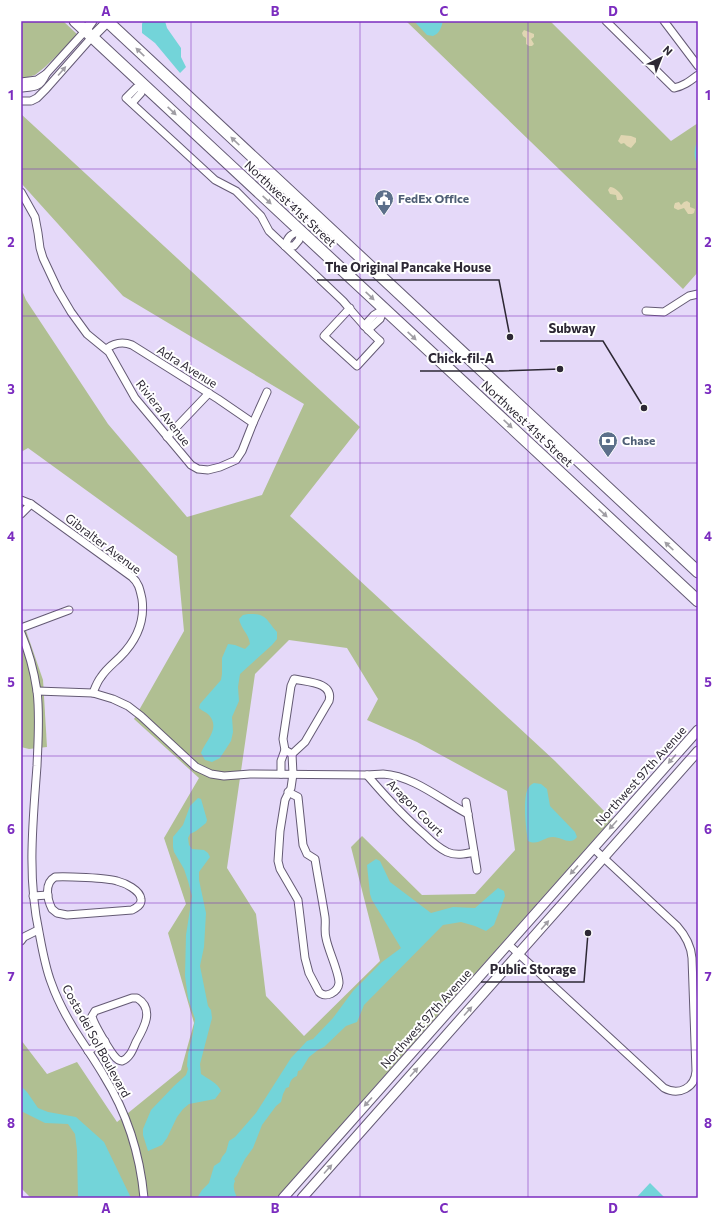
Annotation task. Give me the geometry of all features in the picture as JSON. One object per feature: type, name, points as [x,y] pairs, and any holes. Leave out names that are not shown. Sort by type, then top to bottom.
[{"type":"main road","name":"Northwest 41st Street","points":[[75,21],[698,601]]},
{"type":"main road","name":"Northwest 41st Street","points":[[107,21],[698,572]]},
{"type":"street","points":[[21,101],[31,101],[46,89],[89,34],[92,21]]},
{"type":"street","points":[[21,82],[37,80],[46,74],[89,34],[107,21]]},
{"type":"street","points":[[606,21],[674,88],[689,82],[698,75]]},
{"type":"street","points":[[664,21],[698,66]]},
{"type":"street","points":[[21,88],[33,88],[37,86],[43,81],[46,74]]},
{"type":"street","points":[[143,85],[136,88],[129,100],[215,180],[232,189],[242,197],[261,216],[269,231],[350,308],[366,328],[380,341],[357,366],[324,336],[350,308]]},
{"type":"street","points":[[33,88],[35,99]]},
{"type":"street","name":"Riviera Avenue","points":[[21,192],[35,217],[41,253],[58,290],[82,329],[106,349],[114,358],[127,386],[135,398],[194,467],[203,470],[213,469],[236,460],[242,451],[253,423]]},
{"type":"street","points":[[285,246],[294,246],[299,240],[301,231]]},
{"type":"street","points":[[646,311],[664,312],[690,296],[698,294]]},
{"type":"street","points":[[366,328],[374,315],[384,309]]},
{"type":"street","name":"Adra Avenue","points":[[106,349],[118,343],[128,343],[209,393],[253,423]]},
{"type":"street","points":[[253,423],[267,392]]},
{"type":"street","points":[[167,437],[209,393]]},
{"type":"street","name":"Gibralter Avenue","points":[[21,500],[31,504],[132,577],[138,585],[142,600],[142,622],[125,652],[101,676],[93,693]]},
{"type":"street","points":[[21,514],[31,504]]},
{"type":"street","points":[[21,628],[69,610]]},
{"type":"street","name":"Costa del Sol Boulevard","points":[[21,633],[33,668],[37,691],[39,731],[32,863],[33,896],[38,930],[52,986],[68,1019],[107,1081],[125,1116],[137,1156],[144,1198]]},
{"type":"street","points":[[280,774],[281,761],[285,750],[283,739],[291,686],[294,679],[321,685],[327,688],[330,696],[329,701],[305,742],[292,754]]},
{"type":"street","points":[[37,691],[93,693],[113,699],[135,711],[187,760],[196,767],[211,774],[224,776],[250,774],[386,774],[415,783],[468,814]]},
{"type":"street","name":"Northwest 97th Avenue","points":[[283,1198],[698,730]]},
{"type":"street","points":[[285,750],[292,754]]},
{"type":"street","points":[[292,1188],[302,1198],[698,751]]},
{"type":"street","points":[[288,792],[298,797],[303,845],[307,854],[315,859],[325,917],[326,939],[338,977],[337,989],[324,996],[319,992],[306,964],[298,900],[280,869],[278,860],[280,831],[285,800],[288,792],[291,788],[293,774],[292,754]]},
{"type":"street","name":"Aragon Court","points":[[367,775],[411,823],[438,846],[447,852],[454,854],[474,852]]},
{"type":"street","points":[[466,802],[477,870]]},
{"type":"street","points":[[508,944],[667,1090],[678,1092],[692,1083],[696,1076],[691,951],[685,936],[677,926],[593,848]]},
{"type":"street","points":[[55,877],[109,879],[118,881],[136,891],[141,898],[141,902],[132,910],[64,914],[57,913],[52,909],[48,896],[49,883],[55,877]]},
{"type":"street","points":[[33,896],[48,896]]},
{"type":"street","points":[[23,937],[38,930]]},
{"type":"street","points":[[132,998],[139,999],[145,1006],[147,1014],[146,1022],[127,1059],[122,1061],[117,1058],[105,1041],[94,1023],[92,1016],[94,1012],[132,998]]},
{"type":"street","points":[[431,1031],[442,1040]]},
{"type":"street","points":[[88,1051],[105,1041]]},
{"type":"shaded area","points":[[21,21],[63,21],[78,35],[35,75],[21,79]]},
{"type":"shaded area","points":[[143,21],[165,21],[167,28],[181,48],[181,57],[186,67],[180,73],[155,43],[142,33]]},
{"type":"shaded area","points":[[406,21],[550,21],[671,141],[698,123],[698,272],[683,289]]},
{"type":"shaded area","points":[[414,21],[443,21],[439,32],[433,36],[427,35]]},
{"type":"shaded area","points":[[21,114],[360,427],[290,516],[555,761],[612,819],[276,1198],[31,1198],[21,1188],[21,1040],[47,1074],[77,1062],[117,1122],[181,1070],[194,1023],[168,933],[186,904],[164,838],[199,778],[134,719],[184,631],[177,556],[28,448],[21,452],[21,288],[26,300],[108,424],[187,517],[262,495],[304,404],[123,296],[21,183]],"holes":[[[289,640],[347,648],[378,699],[367,720],[417,742],[507,791],[515,850],[475,894],[422,895],[362,836],[351,847],[380,961],[304,1036],[266,996],[256,914],[227,868],[255,674]]]},
{"type":"shaded area","points":[[698,139],[698,166],[695,159],[695,152]]},
{"type":"shaded area","points":[[243,615],[259,615],[266,618],[277,632],[277,639],[240,674],[238,687],[239,701],[232,717],[233,732],[231,741],[220,758],[212,762],[205,760],[201,753],[213,730],[212,720],[209,715],[199,708],[200,704],[221,680],[222,658],[228,644],[245,649],[250,644],[239,619]]},
{"type":"shaded area","points":[[21,616],[43,680],[47,747],[29,749],[21,747]]},
{"type":"shaded area","points":[[534,783],[541,784],[547,789],[550,806],[575,832],[577,837],[574,840],[569,841],[556,837],[550,837],[538,842],[528,841],[525,813],[526,797],[530,785]]},
{"type":"shaded area","points":[[198,798],[201,799],[207,820],[206,823],[190,834],[188,838],[189,845],[192,849],[204,850],[210,857],[199,872],[199,880],[206,913],[204,947],[200,966],[212,1018],[200,1064],[201,1074],[215,1083],[221,1091],[215,1099],[189,1104],[177,1117],[162,1145],[148,1151],[143,1135],[143,1129],[151,1110],[186,1075],[188,1069],[188,1054],[195,1019],[188,998],[185,976],[186,935],[192,896],[184,869],[174,852],[173,837],[183,825],[190,806]]},
{"type":"shaded area","points":[[376,859],[380,861],[390,882],[431,913],[453,907],[475,908],[498,888],[504,891],[505,896],[494,925],[486,931],[461,922],[443,925],[364,1005],[357,1022],[346,1026],[324,1047],[309,1057],[301,1070],[298,1071],[297,1076],[292,1080],[289,1087],[286,1088],[281,1102],[276,1106],[262,1125],[253,1148],[234,1179],[234,1188],[237,1198],[197,1198],[209,1183],[214,1166],[220,1162],[226,1152],[229,1141],[235,1137],[256,1113],[291,1058],[307,1041],[313,1039],[333,1018],[353,991],[382,962],[401,948],[372,900],[370,894],[367,865]]},
{"type":"shaded area","points":[[21,1086],[38,1108],[48,1112],[76,1117],[104,1142],[131,1198],[78,1198],[77,1150],[75,1134],[68,1124],[45,1123],[21,1111]]},
{"type":"shaded area","points":[[650,1183],[665,1198],[636,1198]]},
{"type":"sand","points":[[524,30],[534,34],[534,37],[531,39],[534,44],[532,46],[526,44],[526,38],[522,33]]},
{"type":"sand","points":[[621,135],[636,138],[636,142],[631,148],[624,143],[621,144],[618,141]]},
{"type":"sand","points":[[610,187],[619,192],[623,198],[622,200],[617,200],[616,195],[610,194],[608,190]]},
{"type":"sand","points":[[687,201],[690,203],[690,207],[695,209],[694,213],[688,214],[684,208],[678,210],[674,208],[675,203],[679,202],[681,205]]},
{"type":"place","name":"FedEx Office","points":[[384,216]]},
{"type":"place","name":"The Original Pancake House","points":[[510,337]]},
{"type":"place","name":"Chick-fil-A","points":[[560,369]]},
{"type":"place","name":"Subway","points":[[644,408]]},
{"type":"place","name":"Chase","points":[[608,458]]},
{"type":"place","name":"Public Storage","points":[[588,933]]}]
